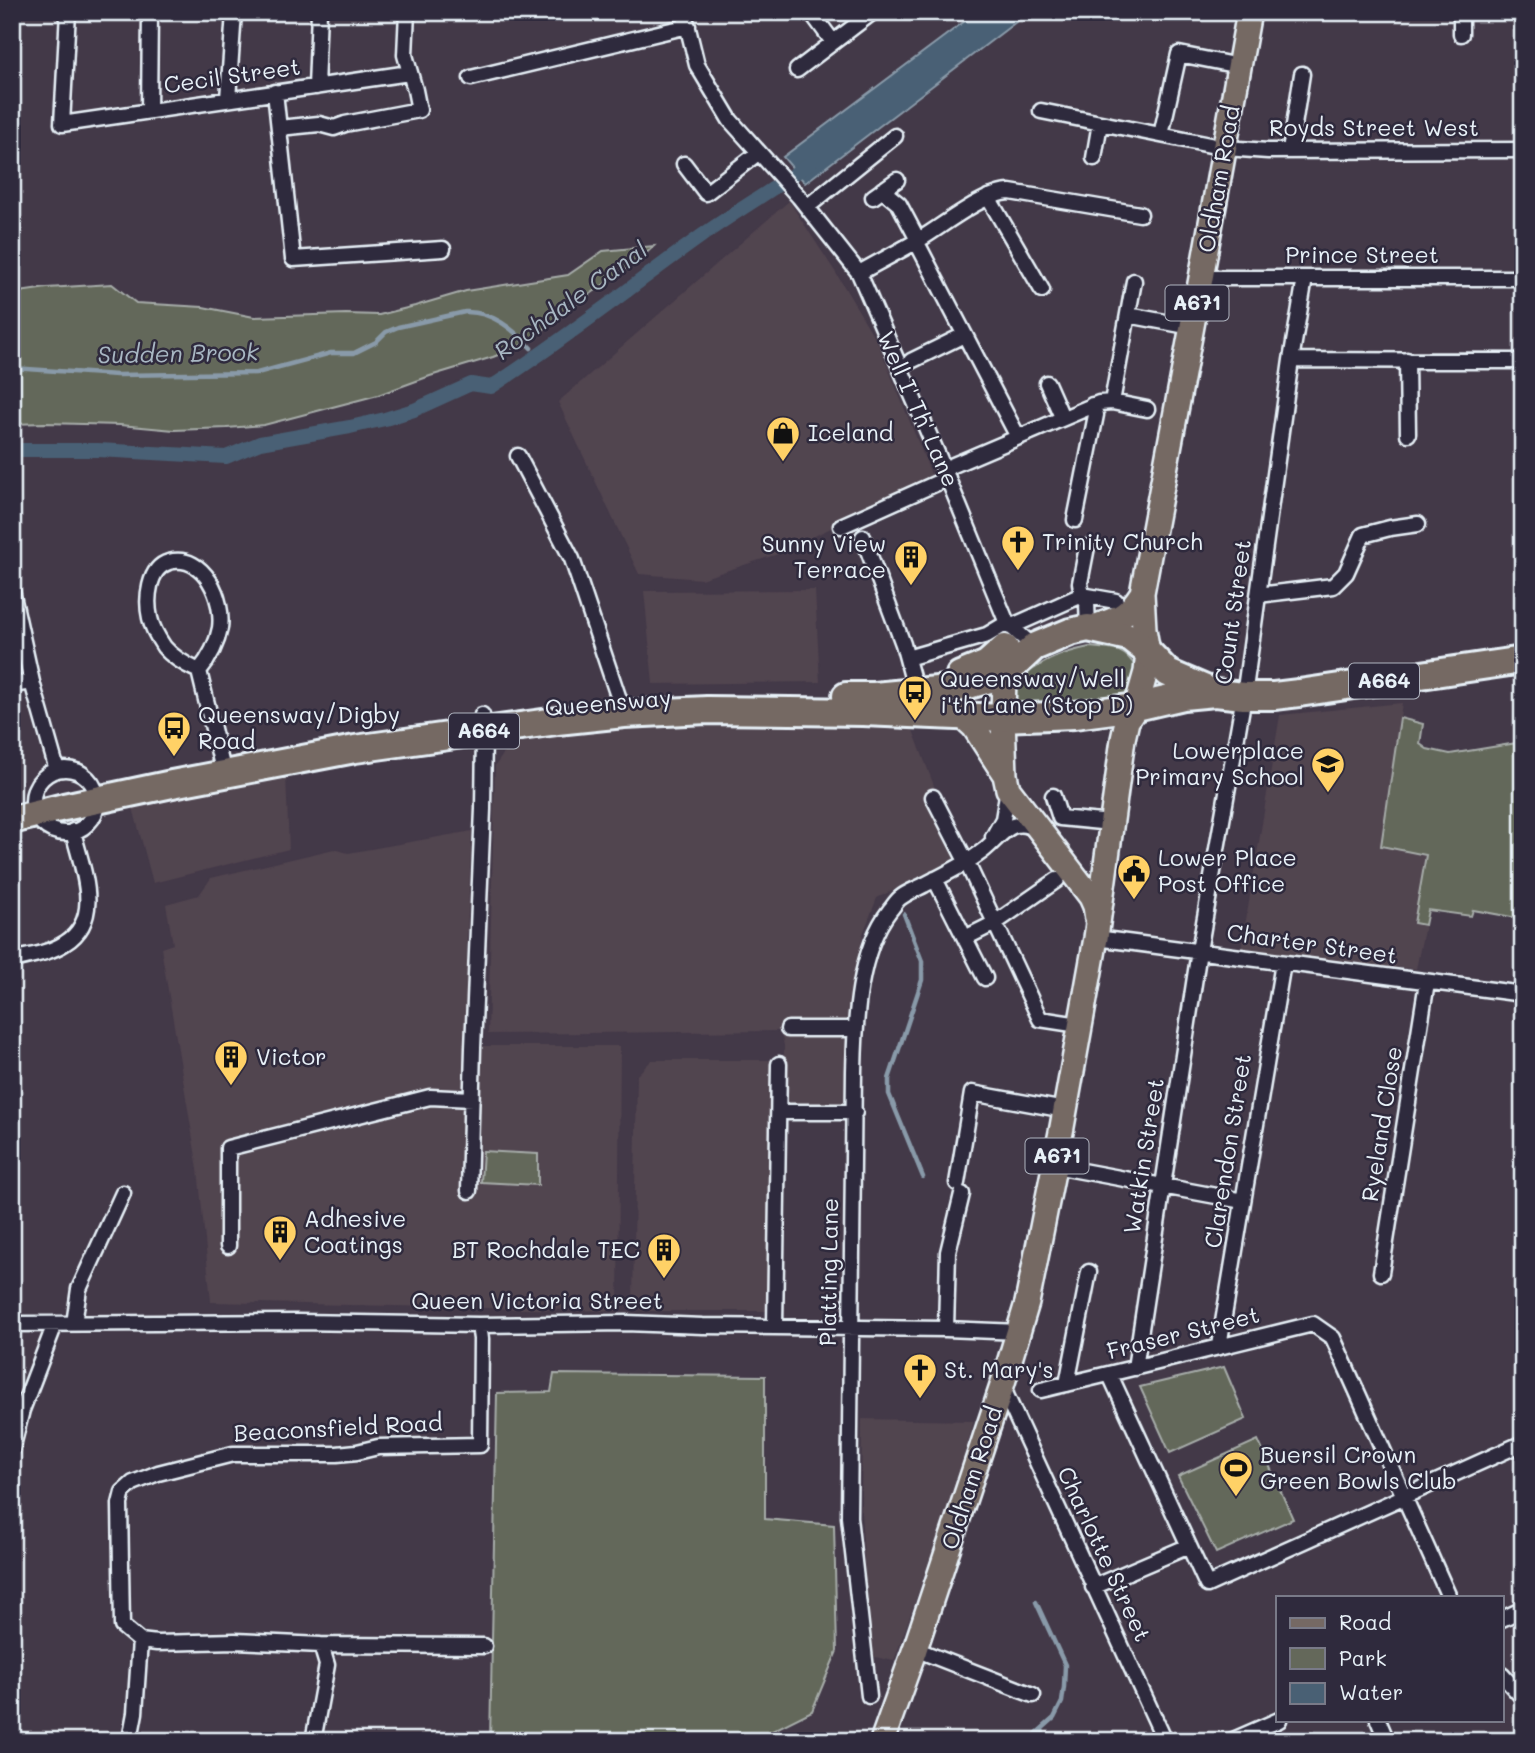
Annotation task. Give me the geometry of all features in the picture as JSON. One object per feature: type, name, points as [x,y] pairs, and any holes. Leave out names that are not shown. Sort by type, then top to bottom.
[{"type":"highway","name":"Queensway","points":[[24,810],[221,766],[355,749],[483,723],[711,696],[874,696],[958,688],[1004,675],[1034,647],[1070,632],[1090,628]]},
{"type":"highway","name":"A664","points":[[1090,628],[1129,637],[1168,673],[1215,693]]},
{"type":"highway","name":"A664","points":[[916,692],[987,664],[1007,632]]},
{"type":"highway","name":"A664","points":[[1136,707],[1183,696],[1215,693],[1244,696],[1299,694],[1523,660]]},
{"type":"highway","name":"Queensway","points":[[621,706],[1003,718],[1074,715],[1136,707]]},
{"type":"main road","name":"Oldham Road","points":[[882,1741],[915,1649],[1027,1303],[1055,1166],[1097,930],[1127,721],[1136,707],[1146,672],[1148,652],[1143,624],[1142,593],[1249,12]]},
{"type":"main road","points":[[1090,628],[1125,615],[1142,593]]},
{"type":"main road","name":"Well I' Th' Lane","points":[[1004,675],[1003,718],[1007,782]]},
{"type":"main road","points":[[963,717],[974,726],[1041,833],[1063,874],[1091,897],[1095,906],[1097,930]]},
{"type":"main road","points":[[1063,874],[1091,865],[1109,834]]},
{"type":"street","name":"Cecil Street","points":[[68,12],[62,124],[409,73]]},
{"type":"street","points":[[149,111],[150,12]]},
{"type":"street","points":[[228,99],[234,12]]},
{"type":"street","points":[[316,86],[319,12]]},
{"type":"street","points":[[279,128],[319,124],[334,128],[419,110],[405,55],[407,12]]},
{"type":"street","points":[[811,12],[833,42]]},
{"type":"street","points":[[797,70],[873,12]]},
{"type":"street","points":[[1461,12],[1461,34]]},
{"type":"street","points":[[471,78],[686,19]]},
{"type":"street","name":"Well I' Th' Lane","points":[[686,19],[697,65],[730,120],[803,202],[859,273],[946,473],[1007,632],[1004,675]]},
{"type":"street","points":[[1161,135],[1179,54],[1239,66]]},
{"type":"street","points":[[1290,151],[1302,74]]},
{"type":"street","points":[[275,92],[293,259],[443,249]]},
{"type":"street","name":"Royds Street West","points":[[1041,111],[1225,148],[1290,151],[1523,150]]},
{"type":"street","points":[[1094,158],[1100,123]]},
{"type":"street","points":[[803,202],[895,136]]},
{"type":"street","points":[[684,164],[705,193],[758,153]]},
{"type":"street","points":[[897,180],[878,193],[899,204],[1018,437]]},
{"type":"street","points":[[859,273],[988,197],[1012,186],[1140,214]]},
{"type":"street","points":[[988,197],[1042,290]]},
{"type":"street","name":"Prince Street","points":[[1201,278],[1523,278]]},
{"type":"street","name":"Count Street","points":[[1199,951],[1244,696],[1305,278]]},
{"type":"street","points":[[1112,402],[1134,281]]},
{"type":"street","points":[[1128,315],[1192,327]]},
{"type":"street","points":[[911,361],[964,335]]},
{"type":"street","points":[[1291,360],[1523,361]]},
{"type":"street","points":[[1407,360],[1408,433]]},
{"type":"street","points":[[1047,383],[1062,418]]},
{"type":"street","points":[[841,526],[1018,437],[1092,405],[1112,402],[1147,409]]},
{"type":"street","points":[[1075,520],[1096,415],[1092,405]]},
{"type":"street","points":[[518,456],[572,559],[621,706]]},
{"type":"street","points":[[1258,595],[1332,586],[1346,573],[1363,535],[1418,524]]},
{"type":"street","points":[[863,537],[903,645],[916,692]]},
{"type":"street","points":[[1087,547],[1080,583],[1087,603],[1090,628]]},
{"type":"street","points":[[172,561],[183,561],[204,573],[218,600],[220,630],[208,660],[199,671],[182,663],[166,649],[150,619],[149,594],[155,572],[163,564],[172,561]]},
{"type":"street","points":[[12,591],[32,682],[57,770]]},
{"type":"street","points":[[907,658],[987,635],[1007,632],[1082,595],[1116,601]]},
{"type":"street","name":"Well I' Th' Lane","points":[[1007,632],[1034,647]]},
{"type":"street","points":[[199,671],[221,766]]},
{"type":"street","points":[[12,685],[32,682]]},
{"type":"street","points":[[469,1191],[483,723]]},
{"type":"street","points":[[66,769],[84,775],[95,793],[93,816],[88,824],[80,829],[62,832],[54,830],[24,810],[42,779],[57,770],[66,769]]},
{"type":"street","name":"Well I' Th' Lane","points":[[987,848],[1003,819],[1007,782]]},
{"type":"street","points":[[1053,796],[1060,818],[1109,834]]},
{"type":"street","points":[[933,797],[1040,1019],[1079,1025]]},
{"type":"street","name":"Well I' Th' Lane","points":[[936,879],[967,863],[1018,823],[1029,825],[1041,833]]},
{"type":"street","points":[[12,960],[63,944],[74,936],[86,918],[88,896],[73,831]]},
{"type":"street","points":[[965,938],[995,923],[1063,874]]},
{"type":"street","points":[[936,879],[985,978]]},
{"type":"street","name":"Platting Lane","points":[[869,1696],[849,1517],[855,1029],[866,967],[881,922],[900,898],[936,879]]},
{"type":"street","name":"Charter Street","points":[[1097,930],[1199,951],[1523,995]]},
{"type":"street","name":"Watkin Street","points":[[1135,1368],[1199,951]]},
{"type":"street","name":"Clarendon Street","points":[[1219,1346],[1283,963]]},
{"type":"street","name":"Ryeland Close","points":[[1381,1273],[1427,982]]},
{"type":"street","points":[[788,1029],[855,1029]]},
{"type":"street","points":[[775,1326],[779,1064]]},
{"type":"street","points":[[946,1329],[948,1252],[972,1093],[1065,1110]]},
{"type":"street","points":[[228,1246],[228,1148],[430,1097],[472,1099]]},
{"type":"street","points":[[779,1112],[855,1112]]},
{"type":"street","points":[[1055,1166],[1243,1201]]},
{"type":"street","points":[[74,1324],[79,1289],[123,1193]]},
{"type":"street","points":[[1067,1384],[1089,1272]]},
{"type":"street","name":"Queen Victoria Street","points":[[12,1324],[626,1324],[1019,1332]]},
{"type":"street","points":[[12,1450],[22,1410],[55,1324]]},
{"type":"street","name":"Fraser Street","points":[[1041,1390],[1312,1324],[1333,1338],[1404,1496]]},
{"type":"street","name":"Beaconsfield Road","points":[[140,1641],[122,1626],[120,1504],[123,1492],[133,1483],[158,1473],[233,1454],[337,1454],[378,1447],[481,1446],[479,1325]]},
{"type":"street","points":[[1110,1375],[1207,1585],[1523,1443]]},
{"type":"street","name":"Charlotte Street","points":[[1002,1386],[1165,1741]]},
{"type":"street","points":[[1404,1496],[1449,1596]]},
{"type":"street","points":[[1093,1587],[1188,1546]]},
{"type":"street","points":[[1504,1618],[1523,1609]]},
{"type":"street","points":[[131,1734],[140,1641],[484,1646]]},
{"type":"street","points":[[313,1741],[327,1665],[321,1645]]},
{"type":"street","points":[[915,1649],[1033,1695]]},
{"type":"street","points":[[1504,1677],[1523,1698]]},
{"type":"street","points":[[1231,1741],[1276,1721]]},
{"type":"street","points":[[1379,1722],[1387,1741]]},
{"type":"shaded area","points":[[789,201],[878,343],[933,479],[775,555],[701,579],[639,574],[558,402]]},
{"type":"shaded area","points":[[815,590],[820,682],[653,684],[644,591]]},
{"type":"shaded area","name":"Lowerplace Primary School","points":[[1402,703],[1381,846],[1426,855],[1414,923],[1425,925],[1416,969],[1241,950],[1280,715]]},
{"type":"shaded area","points":[[592,724],[911,725],[936,791],[970,852],[877,898],[863,934],[853,990],[851,1107],[784,1108],[784,1045],[780,1031],[488,1034],[495,766],[513,740]]},
{"type":"shaded area","points":[[286,775],[289,849],[153,883],[133,808]]},
{"type":"shaded area","points":[[472,831],[467,935],[468,1046],[620,1046],[618,1311],[211,1302],[198,1169],[161,948],[173,944],[166,904],[199,895],[211,878],[334,849],[348,853]]},
{"type":"shaded area","points":[[652,1060],[771,1060],[768,1311],[642,1311],[633,1298],[637,1075]]},
{"type":"shaded area","points":[[862,1419],[974,1421],[954,1492],[894,1661],[870,1656],[861,1511]]},
{"type":"green space","points":[[654,246],[520,346],[378,395],[264,425],[227,428],[174,430],[120,425],[12,424],[12,293],[112,284],[136,303],[203,307],[254,317],[379,315],[466,291],[568,275],[603,251]]},
{"type":"green space","points":[[1089,647],[1117,650],[1132,661],[1136,668],[1127,699],[1014,709],[1015,683],[1049,660]]},
{"type":"green space","points":[[1400,718],[1423,724],[1420,744],[1427,749],[1450,754],[1523,742],[1523,919],[1473,910],[1471,916],[1428,910],[1425,925],[1414,923],[1426,855],[1381,846]]},
{"type":"green space","points":[[483,1151],[538,1154],[538,1185],[481,1182]]},
{"type":"green space","name":"Buersil Crown Green Bowls Club","points":[[1224,1367],[1246,1419],[1170,1453],[1140,1387]]},
{"type":"green space","points":[[554,1374],[765,1376],[765,1519],[834,1525],[837,1651],[812,1711],[752,1741],[490,1741],[497,1393],[551,1392]]},
{"type":"green space","name":"Buersil Crown Green Bowls Club","points":[[1258,1440],[1293,1519],[1216,1553],[1178,1476]]},
{"type":"water","points":[[977,12],[1029,12],[805,183],[783,157]]},
{"type":"waterway","name":"Rochdale Canal","points":[[12,450],[98,450],[226,457],[260,443],[385,419],[414,410],[471,384],[491,387],[570,333],[700,237],[811,162]]},
{"type":"waterway","name":"Sudden Brook","points":[[12,368],[117,375],[257,373],[331,353],[354,353],[398,327],[465,312],[475,312],[501,322],[531,348]]},
{"type":"waterway","name":"Sudden Brook","points":[[904,914],[922,961],[922,980],[889,1079],[889,1094],[923,1177]]},
{"type":"waterway","name":"Sudden Brook","points":[[1028,1741],[1054,1718],[1062,1702],[1064,1687],[1065,1665],[1036,1602]]},
{"type":"waterway","points":[[1042,1729],[1044,1741]]},
{"type":"place","name":"Iceland","points":[[783,463]]},
{"type":"place","name":"Trinity Church","points":[[1018,572]]},
{"type":"place","name":"Sunny View Terrace","points":[[911,587]]},
{"type":"place","name":"Queensway/Well i'th Lane (Stop D)","points":[[915,722]]},
{"type":"place","name":"Queensway/Digby Road","points":[[174,758]]},
{"type":"place","name":"Lowerplace Primary School","points":[[1328,794]]},
{"type":"place","name":"Lower Place Post Office","points":[[1134,901]]},
{"type":"place","name":"Victor","points":[[231,1087]]},
{"type":"place","name":"Adhesive Coatings","points":[[280,1262]]},
{"type":"place","name":"BT Rochdale TEC","points":[[664,1280]]},
{"type":"place","name":"St. Mary's","points":[[920,1400]]},
{"type":"place","name":"Buersil Crown Green Bowls Club","points":[[1236,1498]]}]
